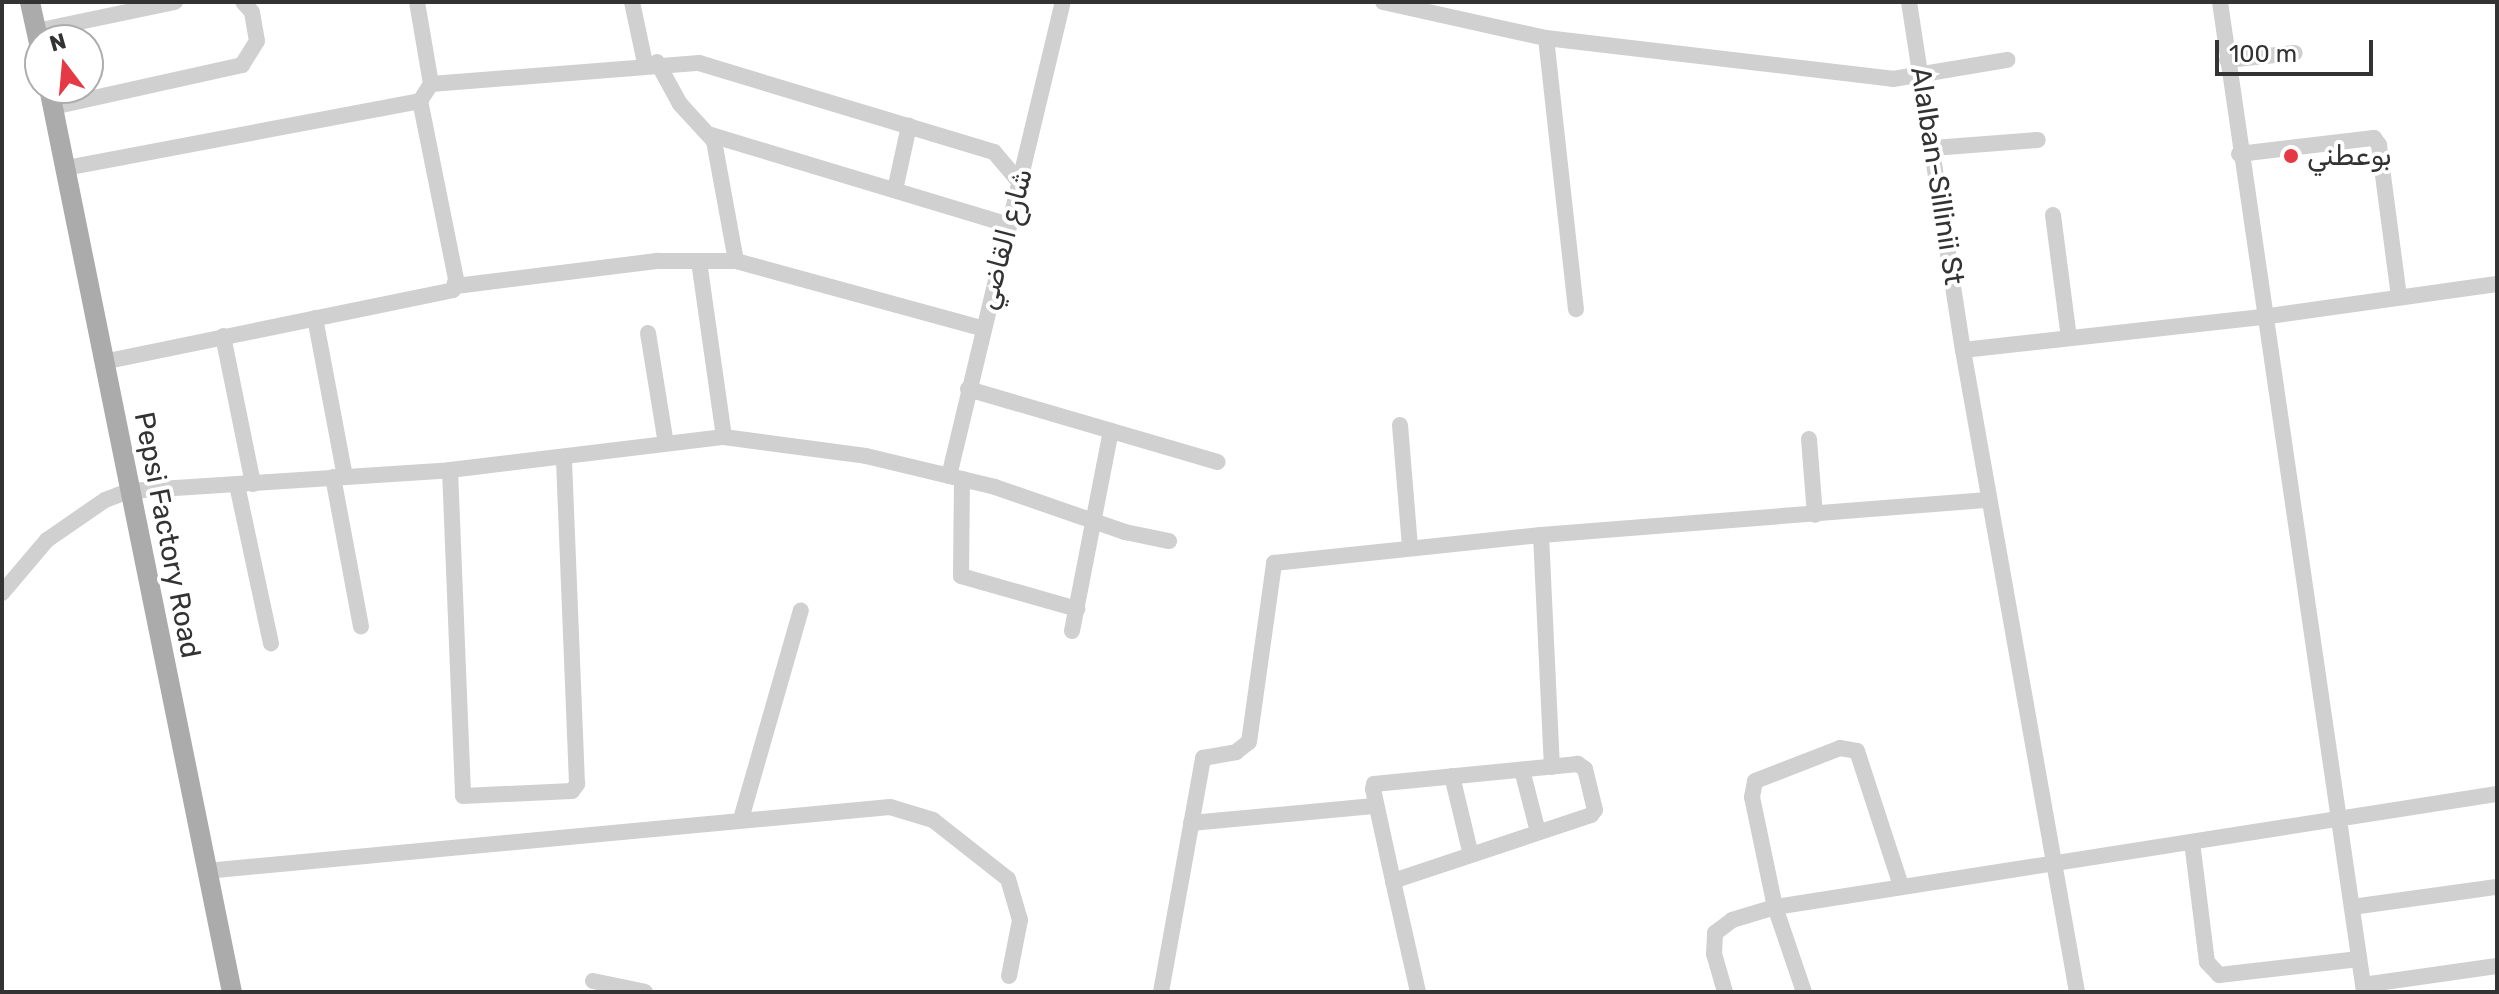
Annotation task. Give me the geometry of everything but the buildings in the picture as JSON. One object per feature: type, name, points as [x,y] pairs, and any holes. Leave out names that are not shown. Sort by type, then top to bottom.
[{"type":"main road","points":[[30,2],[35,24]]},
{"type":"main road","name":"Pepsi Factory Road","points":[[52,104],[232,992]]},
{"type":"street","points":[[96,24],[175,2]]},
{"type":"street","points":[[104,88],[242,65],[257,41],[252,12],[243,2]]},
{"type":"street","points":[[417,2],[431,84],[420,101],[456,286]]},
{"type":"street","points":[[632,2],[651,63],[680,104],[711,135],[1010,225]]},
{"type":"street","name":"شارع القاضي","points":[[1063,2],[1021,184],[981,328],[968,389],[956,478],[961,576],[1077,609]]},
{"type":"street","points":[[1383,2],[1546,38],[1893,79],[2007,60]]},
{"type":"street","name":"Alalban-Sillinii St","points":[[1909,2],[1988,500],[2077,992]]},
{"type":"street","points":[[2220,2],[2262,317],[2364,989],[2497,966]]},
{"type":"street","points":[[1546,38],[1576,309]]},
{"type":"street","points":[[2227,60],[2295,53]]},
{"type":"street","points":[[431,84],[651,63],[699,63],[994,152],[1021,184]]},
{"type":"street","points":[[66,168],[420,101]]},
{"type":"street","points":[[895,190],[909,126]]},
{"type":"street","points":[[711,135],[736,261]]},
{"type":"street","points":[[2239,154],[2374,138],[2381,158],[2399,296]]},
{"type":"street","points":[[1933,148],[2038,140]]},
{"type":"street","points":[[2053,215],[2069,338]]},
{"type":"street","points":[[103,362],[446,293],[456,286],[658,261],[736,261],[981,328]]},
{"type":"street","points":[[699,262],[724,437]]},
{"type":"street","points":[[1963,350],[2262,317],[2497,284]]},
{"type":"street","points":[[315,318],[361,626]]},
{"type":"street","points":[[648,333],[666,444]]},
{"type":"street","points":[[223,336],[271,643]]},
{"type":"street","points":[[968,389],[1218,462]]},
{"type":"street","points":[[1400,425],[1410,547]]},
{"type":"street","points":[[1072,631],[1096,522],[1111,431]]},
{"type":"street","points":[[2,593],[47,540],[105,500],[129,491],[450,470],[564,459],[724,437],[790,443],[956,478],[1096,522],[1169,541]]},
{"type":"street","points":[[1809,439],[1815,515]]},
{"type":"street","points":[[450,470],[463,796],[572,791],[577,784],[564,459]]},
{"type":"street","points":[[1161,992],[1203,758],[1236,752],[1249,742],[1274,563],[1541,535],[1988,500]]},
{"type":"street","points":[[1541,535],[1552,767]]},
{"type":"street","points":[[741,819],[801,610]]},
{"type":"street","points":[[1804,992],[1775,907],[1752,786],[1840,748],[1857,751],[1863,761],[1901,886]]},
{"type":"street","points":[[1393,881],[1595,810],[1585,769],[1578,764],[1378,780],[1373,789],[1376,806],[1418,992]]},
{"type":"street","points":[[1522,770],[1538,832]]},
{"type":"street","points":[[1452,776],[1471,855]]},
{"type":"street","points":[[1725,992],[1714,954],[1715,933],[1732,920],[1775,907],[2497,794]]},
{"type":"street","points":[[1191,823],[1376,806]]},
{"type":"street","points":[[206,871],[877,807],[933,820],[991,863],[1014,891],[1020,920],[1009,976]]},
{"type":"street","points":[[2192,842],[2207,962],[2219,975],[2359,959]]},
{"type":"street","points":[[2352,907],[2497,887]]},
{"type":"street","points":[[593,981],[645,992]]},
{"type":"place","name":"بوعطني","points":[[2291,156]]}]
